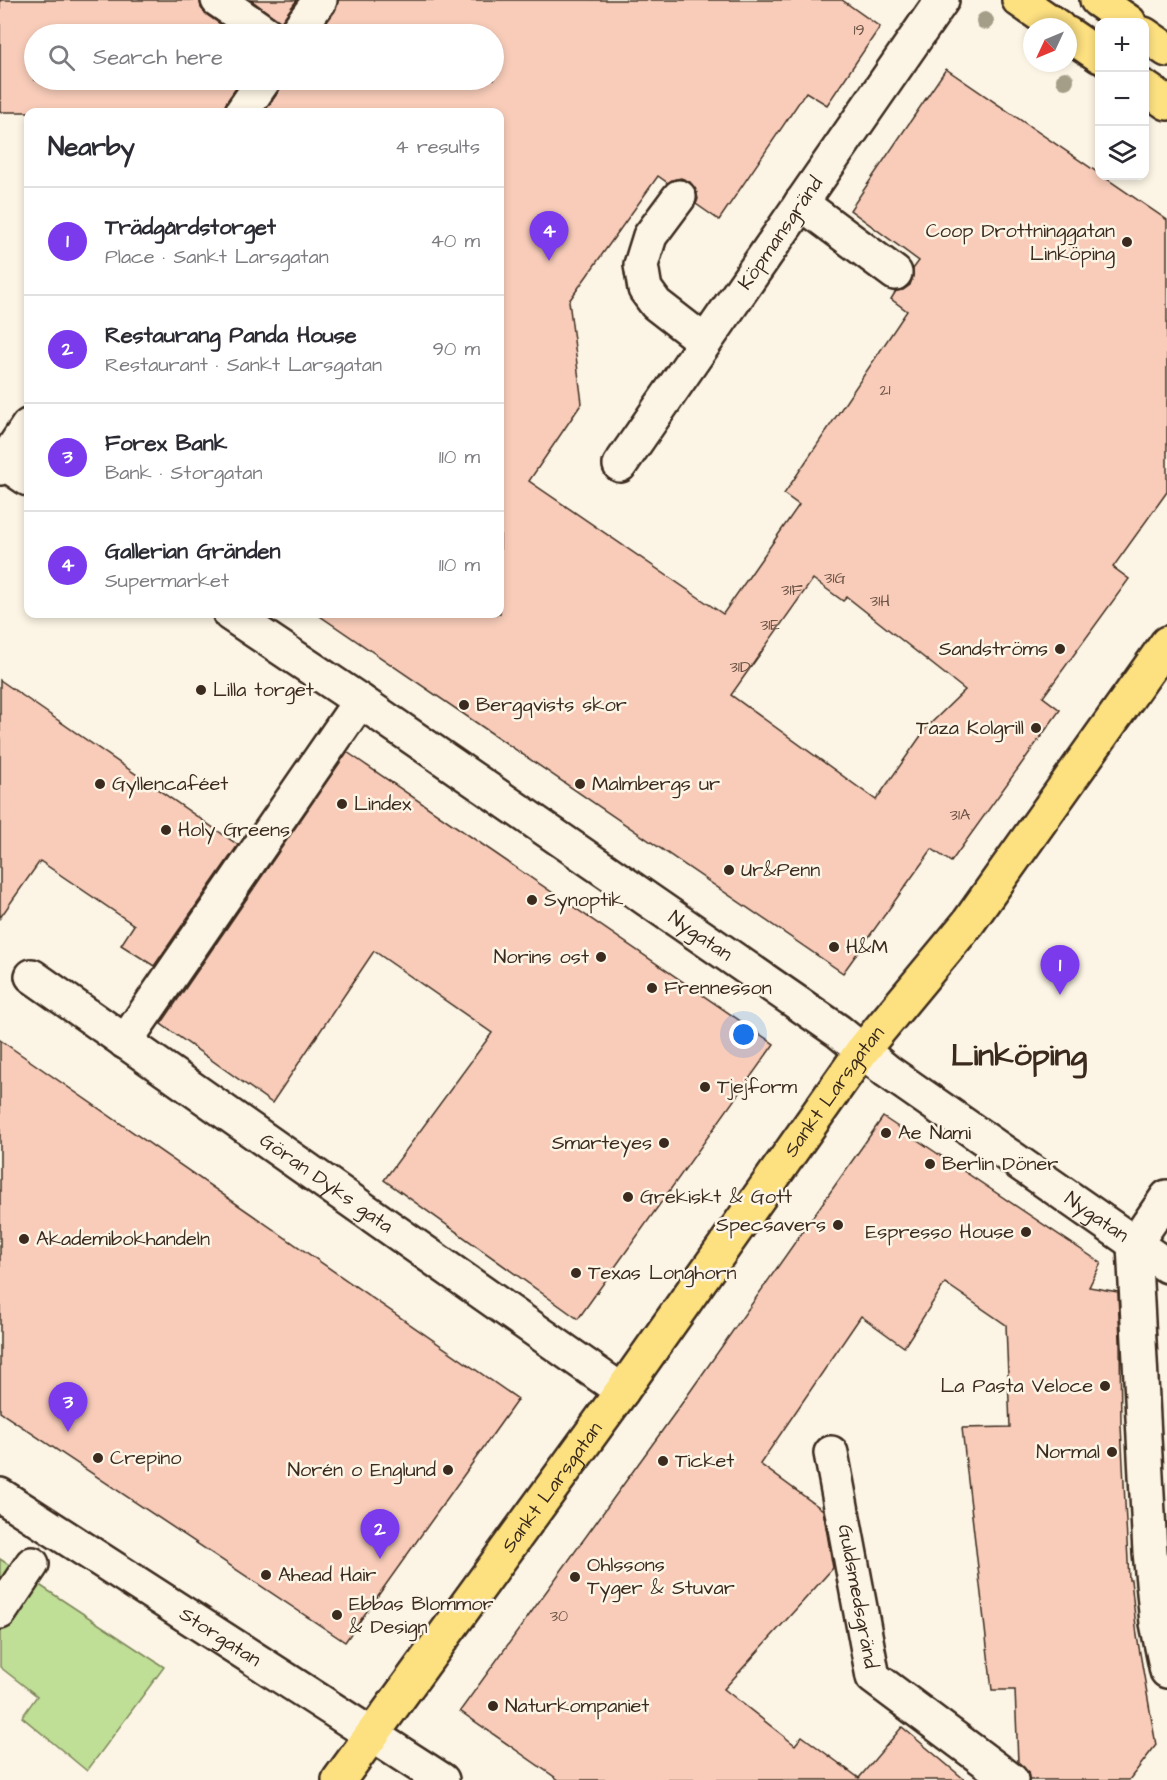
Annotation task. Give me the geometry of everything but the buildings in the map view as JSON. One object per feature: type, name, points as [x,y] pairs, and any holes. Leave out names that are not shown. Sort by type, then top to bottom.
[{"type":"main road","points":[[1019,0],[1045,18]]},
{"type":"main road","points":[[1097,0],[1123,18]]},
{"type":"main road","points":[[1149,37],[1167,50]]},
{"type":"main road","points":[[1077,40],[1095,53]]},
{"type":"main road","points":[[1149,90],[1167,103]]},
{"type":"main road","name":"Sankt Larsgatan","points":[[339,1780],[622,1391],[862,1051],[968,924],[1163,658]]},
{"type":"street","points":[[218,0],[253,24]]},
{"type":"street","points":[[302,24],[320,0]]},
{"type":"street","name":"Köpmansgränd","points":[[620,465],[942,0]]},
{"type":"street","points":[[245,108],[257,90]]},
{"type":"street","points":[[679,197],[650,236],[641,265],[645,290],[656,304],[705,342]]},
{"type":"street","points":[[801,203],[895,273]]},
{"type":"street","points":[[8,467],[24,434]]},
{"type":"street","name":"Nygatan","points":[[236,618],[838,1031],[887,1071],[1167,1266]]},
{"type":"street","points":[[125,1042],[360,701]]},
{"type":"street","name":"Göran Dyks gata","points":[[32,976],[622,1391]]},
{"type":"street","points":[[1167,1197],[1134,1245],[1150,1552],[1157,1623],[1167,1671]]},
{"type":"street","name":"Guldsmedsgränd","points":[[831,1453],[873,1677],[1011,1780]]},
{"type":"street","name":"Storgatan","points":[[0,1495],[442,1780]]},
{"type":"street","points":[[0,1612],[32,1564]]},
{"type":"green space","points":[[0,1559],[164,1667],[87,1771],[22,1717],[37,1696],[0,1667]]},
{"type":"place","name":"Coop Drottninggatan Linköping","points":[[1127,242]]},
{"type":"place","name":"Gallerian Gränden","points":[[549,261]]},
{"type":"place","name":"Sandströms","points":[[1060,649]]},
{"type":"place","name":"Lilla torget","points":[[201,690]]},
{"type":"place","name":"Bergqvists skor","points":[[464,705]]},
{"type":"place","name":"Taza Kolgrill","points":[[1036,728]]},
{"type":"place","name":"Gyllencaféet","points":[[100,784]]},
{"type":"place","name":"Malmbergs ur","points":[[580,784]]},
{"type":"place","name":"Lindex","points":[[342,804]]},
{"type":"place","name":"Holy Greens","points":[[166,830]]},
{"type":"place","name":"Ur&Penn","points":[[729,870]]},
{"type":"place","name":"Synoptik","points":[[532,900]]},
{"type":"place","name":"H&M","points":[[834,947]]},
{"type":"place","name":"Norins ost","points":[[601,957]]},
{"type":"place","name":"Frennesson","points":[[652,988]]},
{"type":"place","name":"Trädgårdstorget","points":[[1060,995]]},
{"type":"place","name":"Tjejform","points":[[705,1087]]},
{"type":"place","name":"Ae Nami","points":[[886,1133]]},
{"type":"place","name":"Smarteyes","points":[[664,1143]]},
{"type":"place","name":"Berlin Döner","points":[[930,1164]]},
{"type":"place","name":"Grekiskt & Gott","points":[[628,1197]]},
{"type":"place","name":"Specsavers","points":[[838,1225]]},
{"type":"place","name":"Espresso House","points":[[1026,1232]]},
{"type":"place","name":"Akademibokhandeln","points":[[24,1239]]},
{"type":"place","name":"Texas Longhorn","points":[[576,1273]]},
{"type":"place","name":"La Pasta Veloce","points":[[1105,1386]]},
{"type":"place","name":"Forex Bank","points":[[68,1432]]},
{"type":"place","name":"Normal","points":[[1112,1452]]},
{"type":"place","name":"Crepino","points":[[98,1458]]},
{"type":"place","name":"Ticket","points":[[663,1461]]},
{"type":"place","name":"Norén o Englund","points":[[448,1470]]},
{"type":"place","name":"Restaurang Panda House","points":[[380,1559]]},
{"type":"place","name":"Ahead Hair","points":[[266,1575]]},
{"type":"place","name":"Ohlssons Tyger & Stuvar","points":[[575,1577]]},
{"type":"place","name":"Ebbas Blommor & Design","points":[[337,1615]]},
{"type":"place","name":"Naturkompaniet","points":[[493,1706]]},
{"type":"district","name":"Linköping","points":[[1019,1055]]}]
